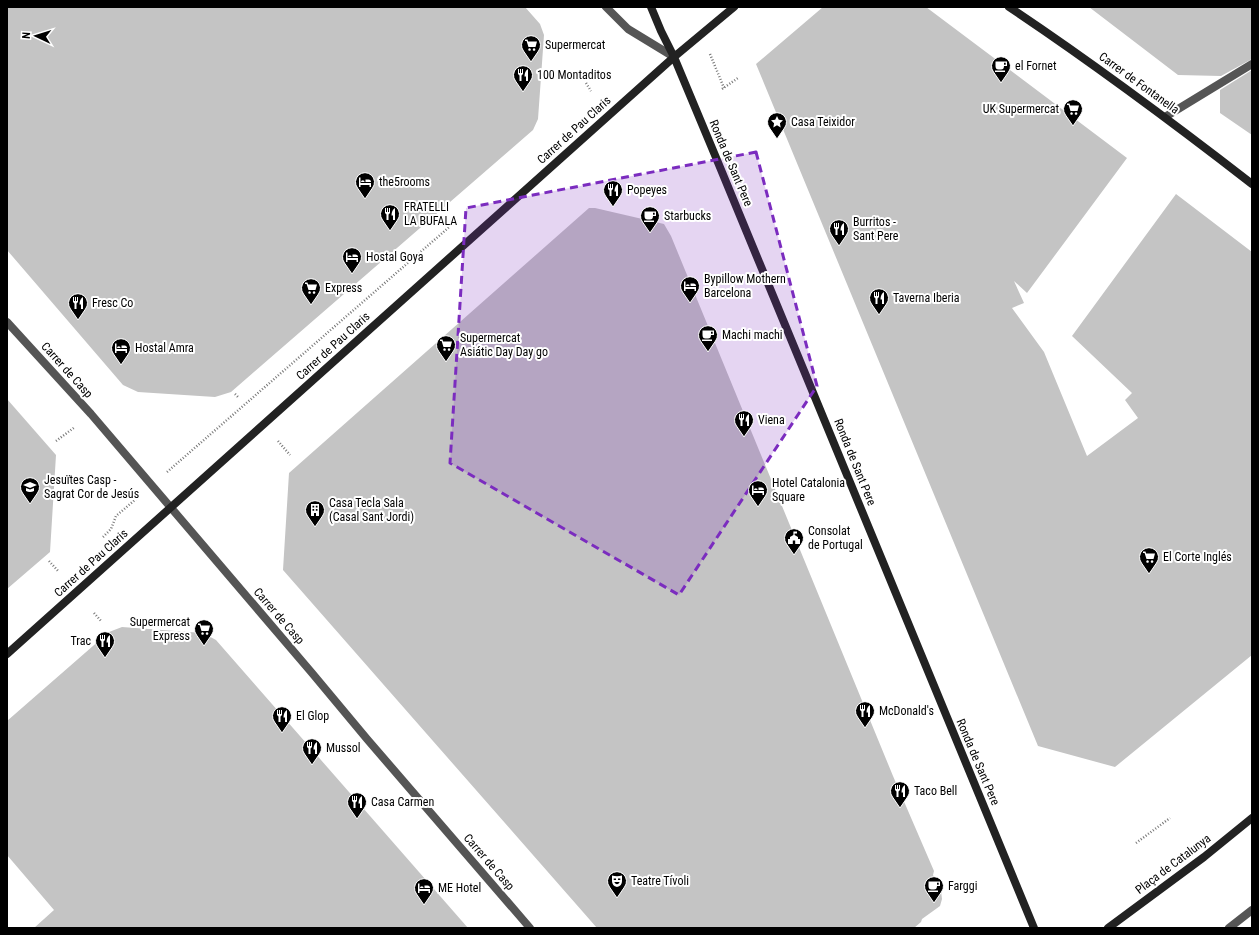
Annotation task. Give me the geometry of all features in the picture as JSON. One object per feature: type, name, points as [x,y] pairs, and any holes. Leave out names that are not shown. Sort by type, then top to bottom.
[{"type":"main road","name":"Ronda de Sant Pere","points":[[651,7],[674,57],[1034,928]]},
{"type":"main road","name":"Carrer de Pau Claris","points":[[7,654],[674,57],[734,7]]},
{"type":"main road","name":"Carrer de Fontanella","points":[[1009,7],[1077,52],[1252,184]]},
{"type":"main road","name":"Plaça de Catalunya","points":[[1108,928],[1204,857],[1252,818]]},
{"type":"street","points":[[606,7],[628,30],[674,57]]},
{"type":"street","points":[[1165,117],[1252,64]]},
{"type":"street","name":"Carrer de Casp","points":[[7,322],[91,414],[530,928]]},
{"type":"street","points":[[1229,928],[1252,910]]},
{"type":"path","points":[[722,89],[738,78]]},
{"type":"path","points":[[586,83],[591,91]]},
{"type":"path","name":"Carrer de Pau Claris","points":[[116,516],[460,218]]},
{"type":"path","points":[[236,394],[239,398]]},
{"type":"path","points":[[56,441],[78,425]]},
{"type":"path","points":[[278,441],[290,455]]},
{"type":"path","name":"Carrer de Pau Claris","points":[[48,561],[58,572]]},
{"type":"path","points":[[94,613],[102,622]]},
{"type":"path","points":[[1136,843],[1170,818]]},
{"type":"highlighted area","points":[[756,152],[817,386],[679,595],[450,463],[466,208]]},
{"type":"building","points":[[7,7],[525,7],[540,24],[544,35],[538,119],[533,130],[231,392],[215,397],[138,392],[123,385],[7,250]]},
{"type":"building","points":[[823,7],[926,7],[1127,158],[1027,293],[1014,281],[1024,303],[1012,308],[1044,352],[1087,456],[1138,418],[1125,400],[1132,393],[1072,336],[1176,194],[1252,252],[1252,655],[1115,767],[1038,746],[756,64]]},
{"type":"building","points":[[1089,7],[1252,7],[1252,59],[1221,76],[1178,75]]},
{"type":"building","points":[[1252,70],[1252,135],[1220,113],[1220,90]]},
{"type":"building","points":[[589,208],[595,208],[664,224],[671,236],[893,776],[934,871],[933,875],[941,891],[942,899],[940,906],[922,919],[921,922],[914,928],[597,928],[283,570],[289,473]]},
{"type":"building","name":"Jesuïtes Casp - Sagrat Cor de Jesús","points":[[7,399],[56,455],[50,552],[7,589]]},
{"type":"building","points":[[122,627],[203,633],[216,640],[468,928],[34,928],[54,910],[7,855],[7,721],[109,632]]},
{"type":"place","name":"Supermercat","points":[[531,62]]},
{"type":"place","name":"el Fornet","points":[[1001,83]]},
{"type":"place","name":"100 Montaditos","points":[[523,92]]},
{"type":"place","name":"UK Supermercat","points":[[1073,126]]},
{"type":"place","name":"Casa Teixidor","points":[[777,139]]},
{"type":"place","name":"the5rooms","points":[[365,199]]},
{"type":"place","name":"Popeyes","points":[[613,207]]},
{"type":"place","name":"FRATELLI LA BUFALA","points":[[390,231]]},
{"type":"place","name":"Starbucks","points":[[650,233]]},
{"type":"place","name":"Burritos - Sant Pere","points":[[839,246]]},
{"type":"place","name":"Hostal Goya","points":[[352,274]]},
{"type":"place","name":"Bypillow Mothern Barcelona","points":[[690,303]]},
{"type":"place","name":"Express","points":[[311,305]]},
{"type":"place","name":"Taverna Iberia","points":[[879,315]]},
{"type":"place","name":"Fresc Co","points":[[78,320]]},
{"type":"place","name":"Machi machi","points":[[708,352]]},
{"type":"place","name":"Supermercat Asiátic Day Day go","points":[[446,362]]},
{"type":"place","name":"Hostal Amra","points":[[121,365]]},
{"type":"place","name":"Viena","points":[[744,437]]},
{"type":"place","name":"Jesuïtes Casp - Sagrat Cor de Jesús","points":[[30,504]]},
{"type":"place","name":"Hotel Catalonia Square","points":[[758,507]]},
{"type":"place","name":"Casa Tecla Sala (Casal Sant Jordi)","points":[[315,527]]},
{"type":"place","name":"Consolat de Portugal","points":[[794,555]]},
{"type":"place","name":"El Corte Inglés","points":[[1149,574]]},
{"type":"place","name":"Supermercat Express","points":[[204,646]]},
{"type":"place","name":"Trac","points":[[105,658]]},
{"type":"place","name":"McDonald's","points":[[865,728]]},
{"type":"place","name":"El Glop","points":[[282,733]]},
{"type":"place","name":"Mussol","points":[[312,765]]},
{"type":"place","name":"Taco Bell","points":[[900,808]]},
{"type":"place","name":"Casa Carmen","points":[[357,819]]},
{"type":"place","name":"Teatre Tívoli","points":[[617,898]]},
{"type":"place","name":"Farggi","points":[[934,903]]},
{"type":"place","name":"ME Hotel","points":[[424,905]]}]
